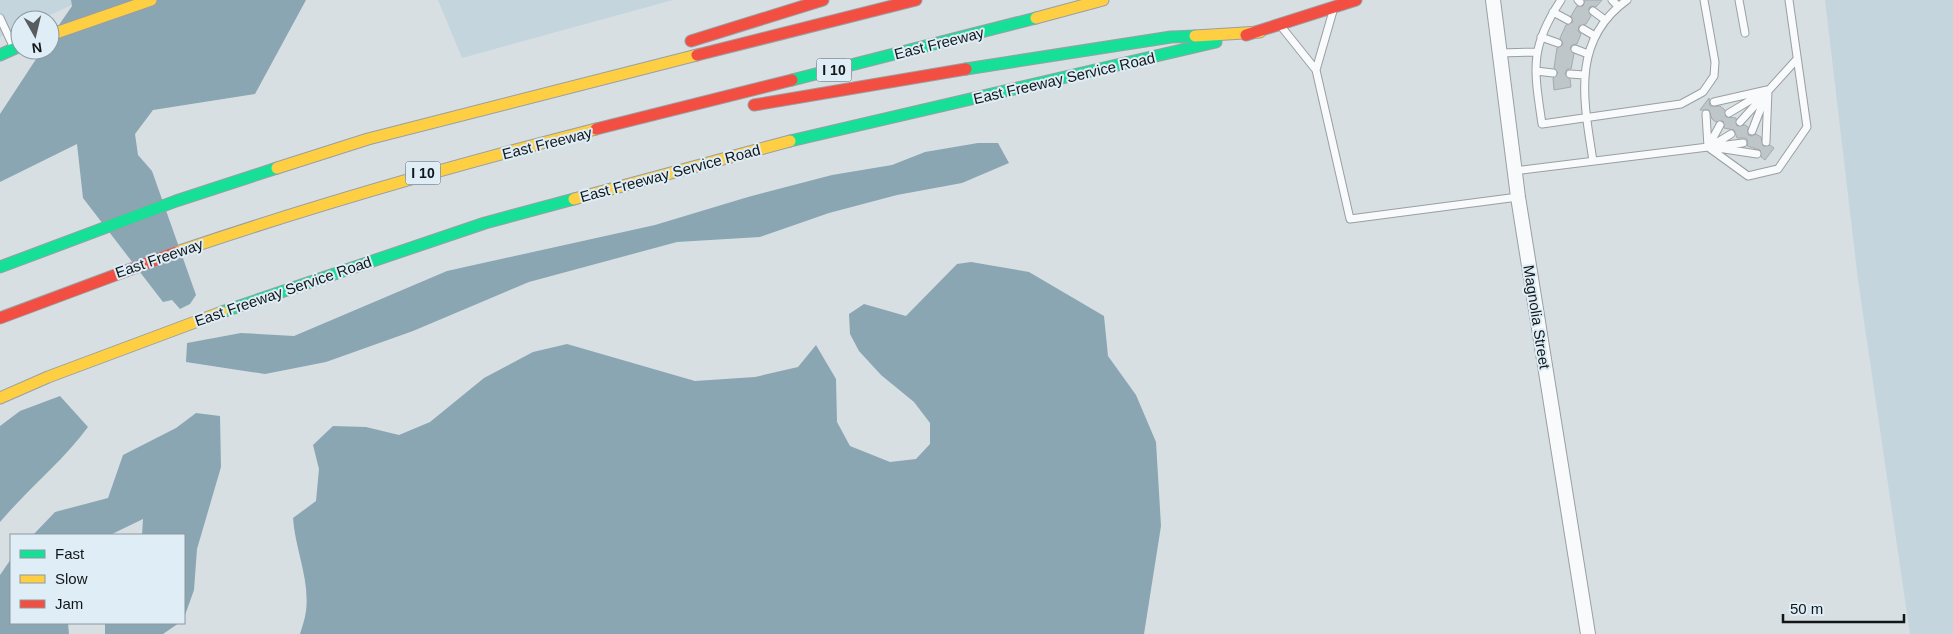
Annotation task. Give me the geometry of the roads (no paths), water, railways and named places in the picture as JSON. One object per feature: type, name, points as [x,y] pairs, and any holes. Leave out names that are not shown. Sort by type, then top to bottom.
[{"type":"main road","points":[[60,32],[151,0]]},
{"type":"main road","points":[[683,44],[823,0]]},
{"type":"main road","points":[[0,267],[167,204],[261,172],[368,140],[916,0]]},
{"type":"main road","name":"East Freeway","points":[[0,318],[108,276],[276,218],[424,173],[572,137],[1103,0]]},
{"type":"main road","name":"East Freeway Service Road","points":[[0,398],[48,377],[185,324],[485,223],[774,145],[1260,32],[1356,0]]},
{"type":"main road","points":[[747,106],[1170,37],[1260,32]]},
{"type":"main road","points":[[542,96],[665,51]]},
{"type":"main road","points":[[572,137],[708,113]]},
{"type":"street","name":"Magnolia Street","points":[[1493,0],[1518,198],[1588,634]]},
{"type":"lane","points":[[1561,0],[1541,37],[1536,52],[1536,71],[1542,124],[1682,104],[1703,92],[1714,76],[1715,62],[1704,0]]},
{"type":"lane","points":[[1612,0],[1618,6]]},
{"type":"lane","points":[[1594,162],[1587,118],[1584,75],[1588,54],[1595,36],[1605,20],[1618,6],[1627,0]]},
{"type":"lane","points":[[1740,0],[1745,33]]},
{"type":"lane","points":[[1708,147],[1748,176],[1778,169],[1807,127],[1789,0]]},
{"type":"lane","points":[[1316,70],[1334,8]]},
{"type":"lane","points":[[1554,12],[1568,20]]},
{"type":"lane","points":[[1593,12],[1605,20]]},
{"type":"lane","points":[[0,18],[10,35]]},
{"type":"lane","points":[[1280,25],[1316,70],[1350,219],[1518,198]]},
{"type":"lane","points":[[1583,29],[1595,36]]},
{"type":"lane","points":[[1541,37],[1558,43]]},
{"type":"lane","points":[[1575,50],[1588,54]]},
{"type":"lane","points":[[1500,53],[1536,52]]},
{"type":"lane","points":[[1740,122],[1796,59]]},
{"type":"lane","points":[[1536,71],[1553,73]]},
{"type":"lane","points":[[1570,74],[1584,75]]},
{"type":"lane","points":[[1714,102],[1768,90]]},
{"type":"lane","points":[[1729,113],[1768,90]]},
{"type":"lane","points":[[1752,131],[1768,90]]},
{"type":"lane","points":[[1766,142],[1768,90]]},
{"type":"lane","points":[[1706,114],[1708,147]]},
{"type":"lane","points":[[1708,147],[1720,125]]},
{"type":"lane","points":[[1708,147],[1731,134]]},
{"type":"lane","points":[[1514,171],[1743,143]]},
{"type":"lane","points":[[1708,147],[1757,154]]},
{"type":"water","points":[[71,0],[306,0],[255,94],[153,110],[135,134],[138,155],[152,171],[196,295],[190,304],[180,309],[172,300],[163,302],[83,198],[77,144],[0,182],[0,114],[35,60],[60,60],[60,23],[72,6]]},
{"type":"water","points":[[978,143],[998,143],[1009,163],[962,183],[897,195],[829,213],[760,237],[677,242],[529,282],[413,331],[326,362],[265,374],[186,362],[187,343],[241,333],[294,336],[447,271],[655,225],[748,197],[832,175],[892,165],[925,152]]},
{"type":"water","points":[[971,262],[1029,272],[1104,316],[1108,356],[1136,395],[1156,442],[1161,526],[1144,634],[300,634],[306,614],[307,599],[293,518],[316,501],[319,469],[313,445],[333,426],[366,427],[399,435],[430,422],[484,378],[533,352],[567,344],[695,381],[755,377],[798,367],[816,345],[836,379],[837,422],[850,446],[890,462],[916,459],[930,444],[930,423],[914,402],[881,375],[859,351],[850,334],[849,314],[864,304],[906,316],[957,264]]},
{"type":"water","points":[[60,396],[88,427],[67,452],[0,522],[0,426],[20,411]]},
{"type":"water","points":[[196,413],[220,416],[221,467],[197,549],[194,590],[185,615],[185,534],[142,534],[143,519],[112,534],[34,534],[55,512],[108,498],[123,455],[176,428]]},
{"type":"water","points":[[10,560],[10,624],[68,624],[69,634],[0,634],[0,575]]},
{"type":"water","points":[[105,624],[178,624],[163,634],[105,634]]}]
